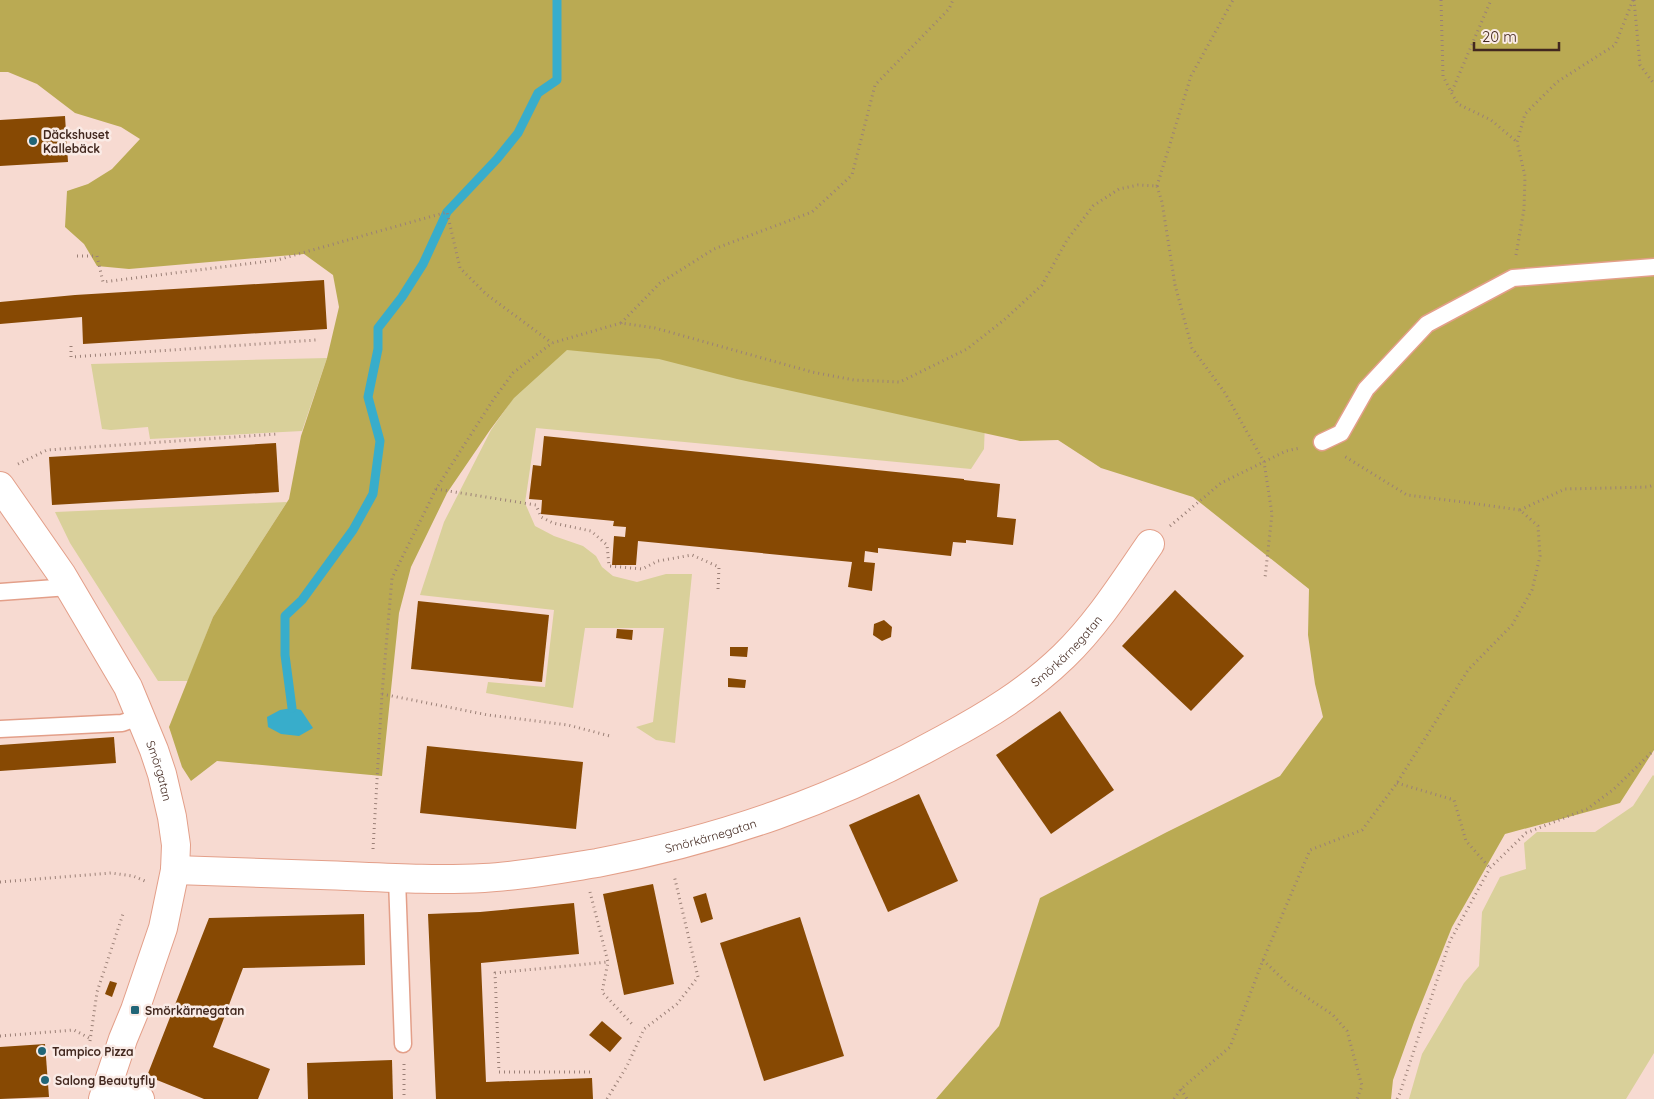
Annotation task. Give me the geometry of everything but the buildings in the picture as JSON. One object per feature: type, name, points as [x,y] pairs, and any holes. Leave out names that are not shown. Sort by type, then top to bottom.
[{"type":"street","name":"Smörgatan","points":[[8,476],[69,588],[128,687],[142,716],[162,774],[176,845],[172,881],[163,928],[106,1092]]},
{"type":"street","name":"Smörkärnegatan","points":[[172,881],[484,878],[554,871],[667,848],[758,823],[831,795],[911,757],[993,712],[1025,689],[1064,656],[1101,615],[1150,544]]},
{"type":"street","points":[[106,1092],[140,1099]]},
{"type":"lane","points":[[1322,442],[1341,433],[1366,389],[1427,324],[1513,278],[1654,267]]},
{"type":"lane","points":[[0,592],[69,588]]},
{"type":"lane","points":[[0,729],[122,723],[142,716]]},
{"type":"lane","points":[[384,878],[403,1044]]},
{"type":"path","points":[[621,323],[660,284],[714,250],[812,212],[852,175],[875,85],[949,9],[953,0]]},
{"type":"path","points":[[1233,0],[1191,76],[1157,186],[1162,202],[1175,285],[1192,348],[1225,393],[1264,462],[1272,514],[1265,578]]},
{"type":"path","points":[[1441,0],[1443,76],[1451,92],[1458,104],[1491,120],[1517,142]]},
{"type":"path","points":[[1451,92],[1491,0]]},
{"type":"path","points":[[1633,0],[1640,65],[1654,84]]},
{"type":"path","points":[[1513,278],[1524,209],[1525,176],[1517,142],[1525,114],[1557,82],[1615,46],[1633,0]]},
{"type":"path","points":[[384,878],[382,694],[392,578],[436,489],[493,400],[513,373],[552,343],[621,323],[655,328],[812,372],[854,380],[900,382],[967,348],[1004,320],[1042,285],[1067,240],[1093,206],[1119,189],[1138,185],[1157,186]]},
{"type":"path","points":[[77,256],[98,256],[103,282],[277,260],[447,212],[460,268],[486,294],[552,343]]},
{"type":"path","points":[[71,346],[71,357],[316,340]]},
{"type":"path","points":[[8,476],[47,450],[277,434]]},
{"type":"path","points":[[1150,544],[1221,482],[1286,451],[1322,442],[1407,496],[1520,510],[1565,489],[1648,487],[1654,485]]},
{"type":"path","points":[[436,489],[536,505],[541,517],[553,523],[591,530],[607,545],[609,566],[642,569],[658,561],[692,555],[719,567],[718,589]]},
{"type":"path","points":[[1174,1099],[1181,1089],[1230,1047],[1263,960],[1310,850],[1362,830],[1397,783],[1468,670],[1512,624],[1532,590],[1540,556],[1538,526],[1520,510]]},
{"type":"path","points":[[382,694],[488,715],[568,725],[610,736]]},
{"type":"path","points":[[1397,1099],[1450,941],[1490,868],[1526,833],[1594,804],[1614,789],[1654,750]]},
{"type":"path","points":[[1397,783],[1454,800],[1466,841],[1490,868]]},
{"type":"path","points":[[607,1099],[627,1066],[644,1029],[677,1004],[698,977],[667,848]]},
{"type":"path","points":[[583,865],[608,962],[602,992],[632,1024]]},
{"type":"path","points":[[0,882],[111,873],[172,881]]},
{"type":"path","points":[[89,1048],[97,992],[123,914]]},
{"type":"path","points":[[1263,960],[1290,986],[1334,1015],[1347,1031],[1362,1086],[1357,1099]]},
{"type":"path","points":[[590,1072],[499,1072],[495,973],[608,962]]},
{"type":"path","points":[[0,1036],[74,1030],[91,1039]]},
{"type":"path","points":[[403,1044],[404,1099]]},
{"type":"path","points":[[1181,1089],[1187,1099]]},
{"type":"shaded area","points":[[0,0],[1654,0],[1654,750],[1620,803],[1505,834],[1452,927],[1393,1080],[1391,1099],[936,1099],[999,1026],[1040,898],[1280,776],[1323,717],[1315,684],[1308,635],[1309,589],[1193,497],[1101,468],[1058,440],[1020,441],[737,379],[659,359],[567,350],[514,398],[490,430],[447,493],[411,567],[399,613],[382,776],[217,761],[191,781],[182,767],[169,727],[213,617],[289,499],[301,436],[327,358],[339,307],[333,275],[304,254],[129,269],[97,266],[84,244],[65,227],[67,191],[88,184],[112,169],[140,139],[121,127],[75,113],[37,84],[8,72],[0,72]]},
{"type":"shaded area","points":[[567,348],[986,395],[984,449],[971,469],[536,428],[525,503],[535,526],[554,536],[583,546],[596,556],[602,567],[613,576],[637,582],[666,574],[692,574],[675,743],[656,740],[636,727],[653,722],[664,628],[585,628],[573,708],[486,693],[488,682],[545,687],[554,610],[420,595],[444,522],[491,430],[514,397]]},
{"type":"shaded area","points":[[327,358],[302,431],[150,439],[148,427],[102,429],[91,364]]},
{"type":"shaded area","points":[[287,502],[213,617],[188,681],[158,681],[70,543],[55,512]]},
{"type":"shaded area","points":[[1653,775],[1654,1053],[1626,1099],[1409,1099],[1422,1054],[1464,983],[1479,966],[1482,912],[1500,877],[1526,869],[1524,843],[1537,832],[1595,832],[1633,806]]},
{"type":"water","points":[[292,708],[301,710],[313,728],[299,736],[281,734],[268,727],[267,717],[280,710]]},
{"type":"waterway","points":[[292,708],[285,655],[285,616],[302,600],[353,530],[373,494],[380,441],[368,397],[378,349],[378,328],[402,297],[423,264],[447,212],[497,159],[518,133],[538,93],[557,80],[557,0]]},
{"type":"place","name":"Däckshuset Kallebäck","points":[[33,141]]},
{"type":"place","name":"Smörkärnegatan","points":[[135,1010]]},
{"type":"place","name":"Tampico Pizza","points":[[42,1051]]},
{"type":"place","name":"Salong Beautyfly","points":[[45,1080]]}]
